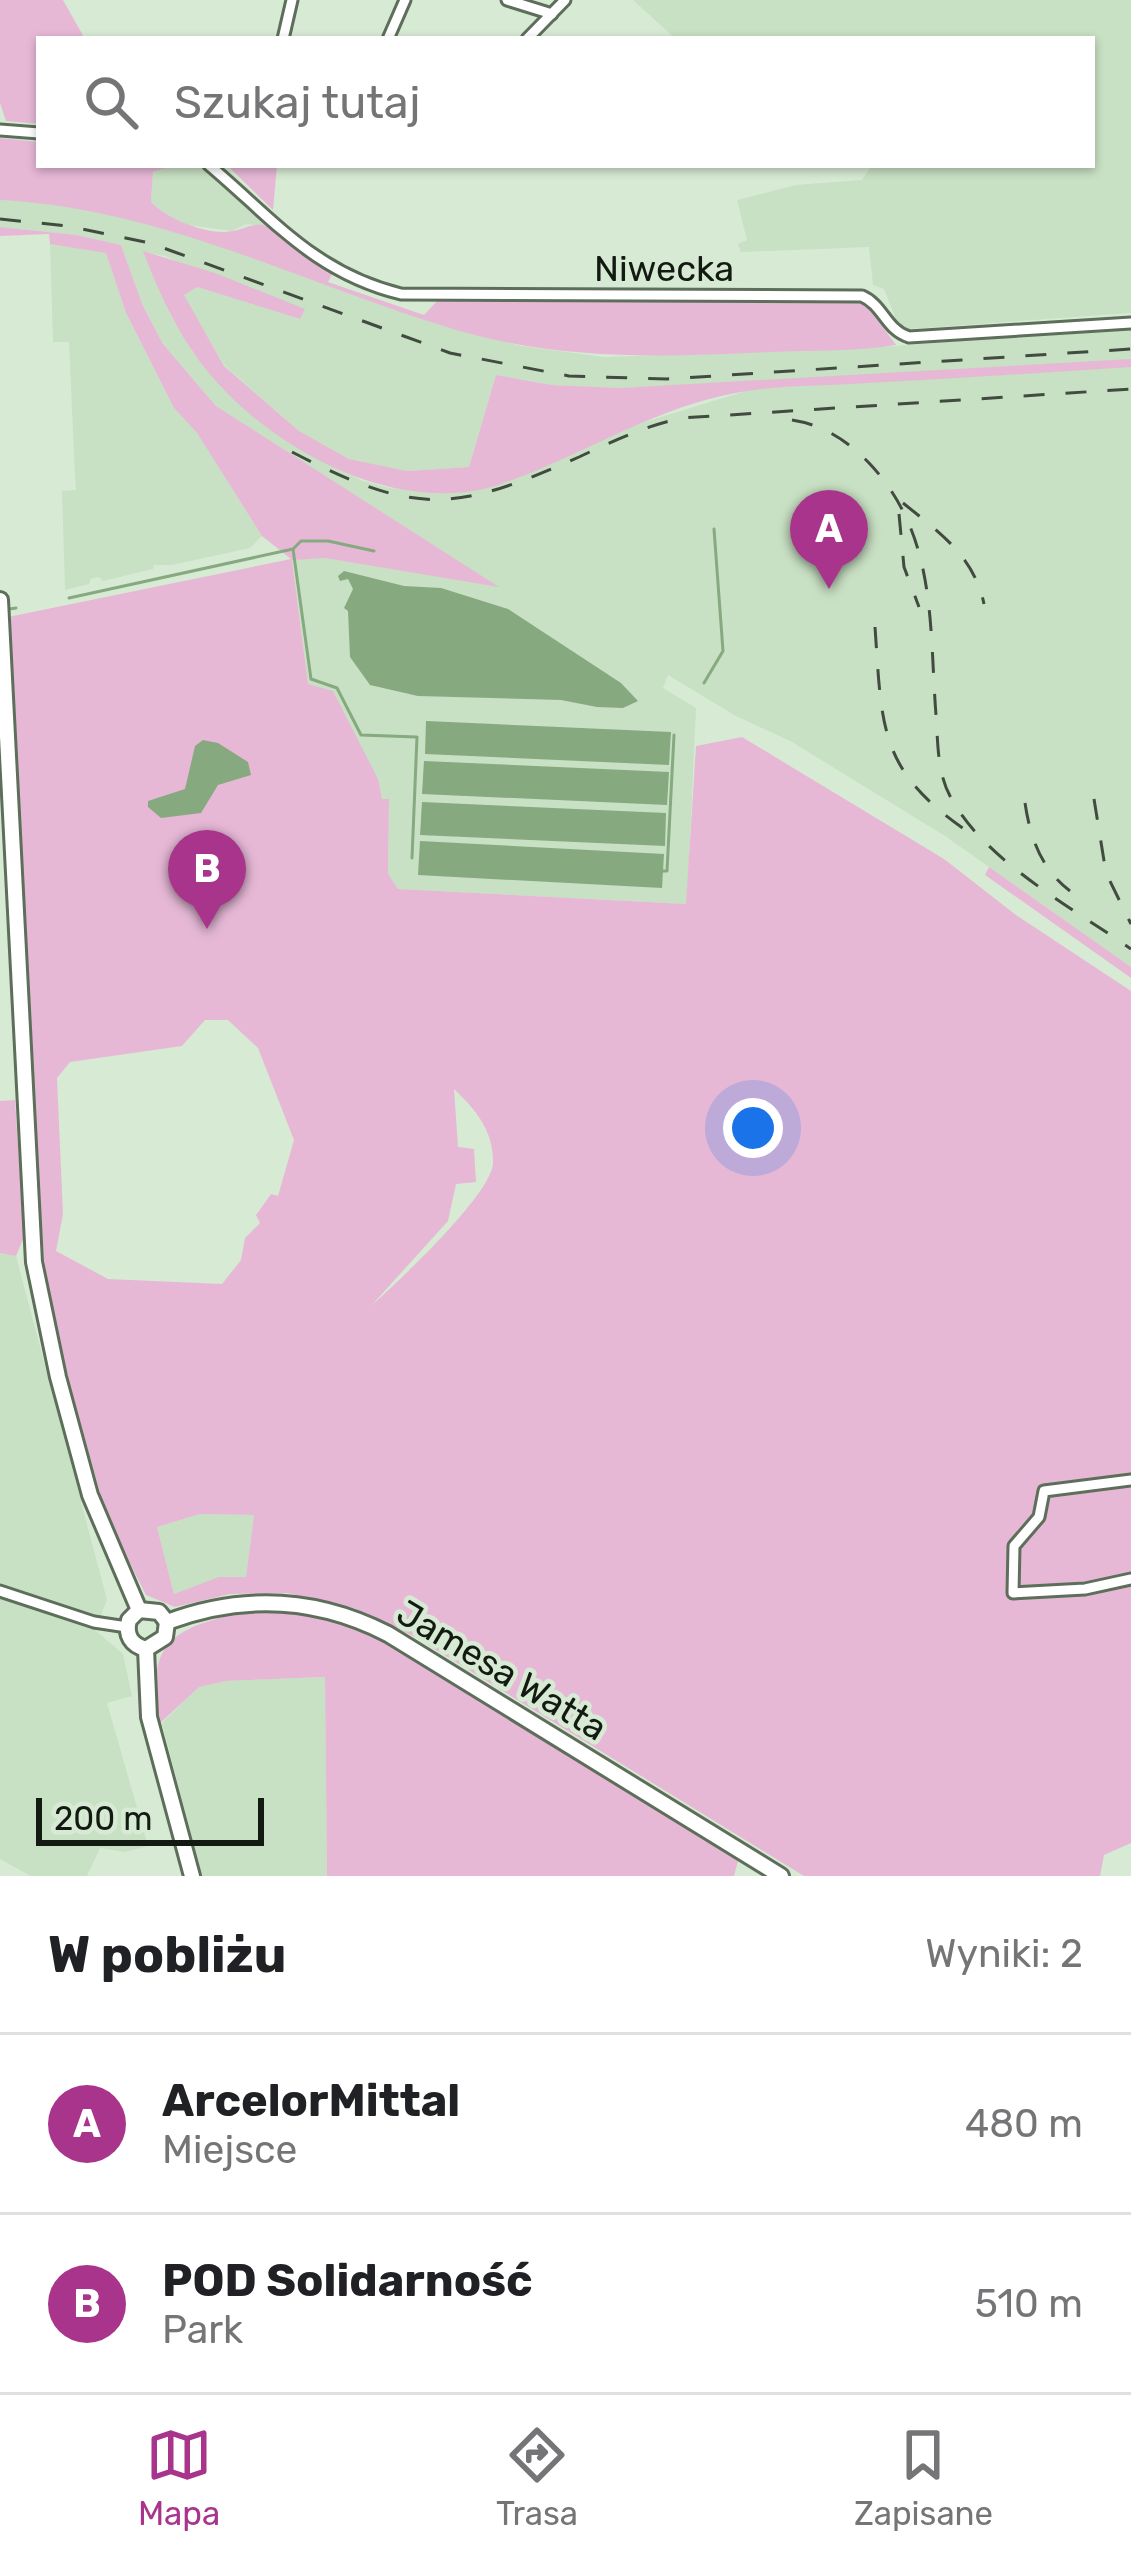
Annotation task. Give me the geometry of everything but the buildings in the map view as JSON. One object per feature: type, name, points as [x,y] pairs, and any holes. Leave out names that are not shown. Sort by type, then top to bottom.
[{"type":"street","points":[[284,36],[292,0]]},
{"type":"street","points":[[389,36],[405,0]]},
{"type":"street","points":[[508,0],[552,14]]},
{"type":"street","points":[[530,36],[565,0]]},
{"type":"street","points":[[0,130],[36,133]]},
{"type":"street","name":"Niwecka","points":[[216,168],[281,231],[323,263],[401,293],[862,296],[873,302],[892,329],[909,337],[1131,323]]},
{"type":"street","points":[[0,600],[34,1262],[53,1357],[90,1495],[139,1610]]},
{"type":"street","points":[[1131,1480],[1044,1491],[1036,1522],[1014,1546],[1012,1593],[1131,1579]]},
{"type":"street","points":[[0,1591],[127,1628]]},
{"type":"street","name":"Jamesa Watta","points":[[166,1622],[224,1606],[269,1602],[309,1605],[353,1617],[781,1876]]},
{"type":"street","points":[[139,1610],[159,1612],[166,1622],[165,1637],[146,1648]]},
{"type":"street","points":[[139,1610],[127,1628],[130,1640],[146,1648]]},
{"type":"street","points":[[146,1648],[146,1704],[192,1876]]},
{"type":"shaded area","points":[[0,0],[63,0],[83,36],[36,36],[36,124],[6,121],[0,103]]},
{"type":"shaded area","points":[[633,0],[1131,0],[1131,313],[909,329],[897,322],[884,289],[873,285],[869,247],[741,252],[738,244],[747,240],[737,200],[796,185],[862,180],[870,168],[1095,168],[1095,36],[673,36]]},
{"type":"shaded area","points":[[0,138],[36,142],[36,168],[166,168],[153,172],[151,202],[167,214],[212,231],[269,227],[333,272],[328,282],[424,315],[438,300],[863,301],[896,345],[649,355],[532,347],[453,329],[174,232],[59,206],[0,200]]},
{"type":"shaded area","points":[[207,168],[270,227],[246,224],[232,231],[188,225],[161,213],[151,202],[153,172]]},
{"type":"shaded area","points":[[230,168],[277,168],[273,210]]},
{"type":"shaded area","points":[[0,200],[112,214],[206,241],[456,329],[521,346],[604,357],[881,347],[1131,328],[1131,967],[945,836],[792,742],[736,716],[668,675],[663,688],[696,708],[687,904],[398,889],[388,875],[389,799],[382,799],[378,779],[308,684],[292,559],[325,558],[495,585],[216,406],[163,344],[121,245],[0,227]],"holes":[[[144,252],[165,256],[300,319],[197,287],[183,295],[224,365],[299,431],[349,459],[407,471],[469,467],[496,375],[552,385],[621,388],[749,384],[746,391],[625,428],[458,493],[390,488],[363,481],[306,452],[246,409],[192,351],[172,317]]]},
{"type":"shaded area","points":[[0,227],[77,235],[121,245],[163,344],[216,406],[499,587],[325,558],[292,560],[308,684],[333,691],[378,779],[382,799],[389,799],[388,874],[398,889],[686,904],[696,746],[742,737],[944,859],[1016,915],[1131,991],[1131,1843],[1104,1855],[1100,1876],[804,1876],[415,1637],[354,1608],[287,1593],[230,1594],[175,1607],[146,1595],[107,1518],[47,1303],[23,949],[8,617],[291,559],[262,536],[197,433],[174,408],[126,313],[106,253],[50,244],[49,234],[0,236]],"holes":[[[205,1020],[228,1020],[258,1048],[294,1140],[278,1196],[271,1194],[256,1215],[260,1223],[245,1238],[241,1260],[222,1284],[108,1279],[56,1251],[63,1214],[57,1078],[70,1062],[182,1046]],[[454,1089],[487,1131],[493,1163],[489,1177],[441,1238],[371,1306],[448,1221],[456,1184],[476,1182],[474,1149],[458,1147]],[[200,1514],[254,1515],[246,1577],[219,1577],[174,1594],[157,1527]]]},
{"type":"shaded area","points":[[50,244],[106,252],[126,313],[174,408],[197,433],[262,536],[250,548],[154,565],[103,581],[99,577],[65,590],[62,491],[76,490],[69,342],[53,342]]},
{"type":"shaded area","points":[[143,251],[305,309],[300,319],[197,287],[184,295],[224,366],[299,431],[349,459],[407,471],[469,467],[496,375],[552,385],[621,388],[1131,359],[1131,367],[741,392],[679,408],[504,483],[461,492],[417,492],[372,482],[329,465],[250,414],[191,349]]},
{"type":"shaded area","points":[[344,571],[404,586],[441,588],[508,609],[621,683],[638,701],[623,708],[597,707],[561,700],[418,696],[370,685],[350,657],[348,611],[344,608],[353,589],[348,579],[340,581],[338,576]]},
{"type":"shaded area","points":[[426,721],[671,732],[669,765],[425,754]]},
{"type":"shaded area","points":[[203,740],[218,743],[248,762],[251,775],[218,785],[201,813],[161,818],[148,807],[148,801],[185,789],[195,746]]},
{"type":"shaded area","points":[[424,761],[669,772],[667,805],[422,794]]},
{"type":"shaded area","points":[[422,802],[666,813],[665,846],[420,835]]},
{"type":"shaded area","points":[[420,841],[664,854],[662,888],[418,875]]},
{"type":"shaded area","points":[[989,867],[1131,967],[1131,978],[985,875]]},
{"type":"shaded area","points":[[15,1100],[24,1237],[16,1256],[0,1253],[0,1101]]},
{"type":"shaded area","points":[[0,1253],[16,1256],[107,1600],[95,1630],[123,1654],[132,1696],[107,1703],[148,1846],[125,1852],[100,1848],[87,1876],[31,1876],[0,1859]]},
{"type":"shaded area","points":[[200,1514],[254,1515],[246,1577],[174,1594],[157,1527]]},
{"type":"shaded area","points":[[248,1611],[318,1618],[384,1642],[738,1861],[734,1876],[327,1876],[325,1677],[226,1681],[199,1687],[159,1724],[157,1673],[170,1642],[201,1624]]},
{"type":"shaded area","points":[[325,1677],[327,1876],[202,1876],[162,1723],[198,1687],[226,1681]]},
{"type":"waterway","points":[[704,683],[723,651],[714,529]]},
{"type":"waterway","points":[[69,598],[293,549],[301,541],[328,541],[374,551]]},
{"type":"waterway","points":[[293,549],[311,679],[337,688],[361,735],[417,737],[412,858]]},
{"type":"waterway","points":[[9,609],[16,608]]},
{"type":"waterway","points":[[663,871],[667,871],[674,735]]},
{"type":"railway","points":[[0,219],[67,226],[150,243],[450,353],[569,376],[667,379],[1131,349]]},
{"type":"railway","points":[[292,452],[371,488],[435,499],[466,497],[682,418],[1131,389]]},
{"type":"railway","points":[[792,420],[825,430],[853,448],[892,492],[908,521],[926,582],[940,767],[950,796],[1006,862],[1131,949]]},
{"type":"railway","points":[[903,503],[963,559],[984,604]]},
{"type":"railway","points":[[899,514],[904,567],[919,607]]},
{"type":"railway","points":[[875,627],[884,718],[900,765],[915,786],[964,829]]},
{"type":"railway","points":[[1094,799],[1106,873],[1131,924]]},
{"type":"railway","points":[[1025,803],[1038,852],[1070,891]]},
{"type":"place","name":"ArcelorMittal","points":[[829,589]]},
{"type":"place","name":"POD Solidarność","points":[[207,929]]}]
